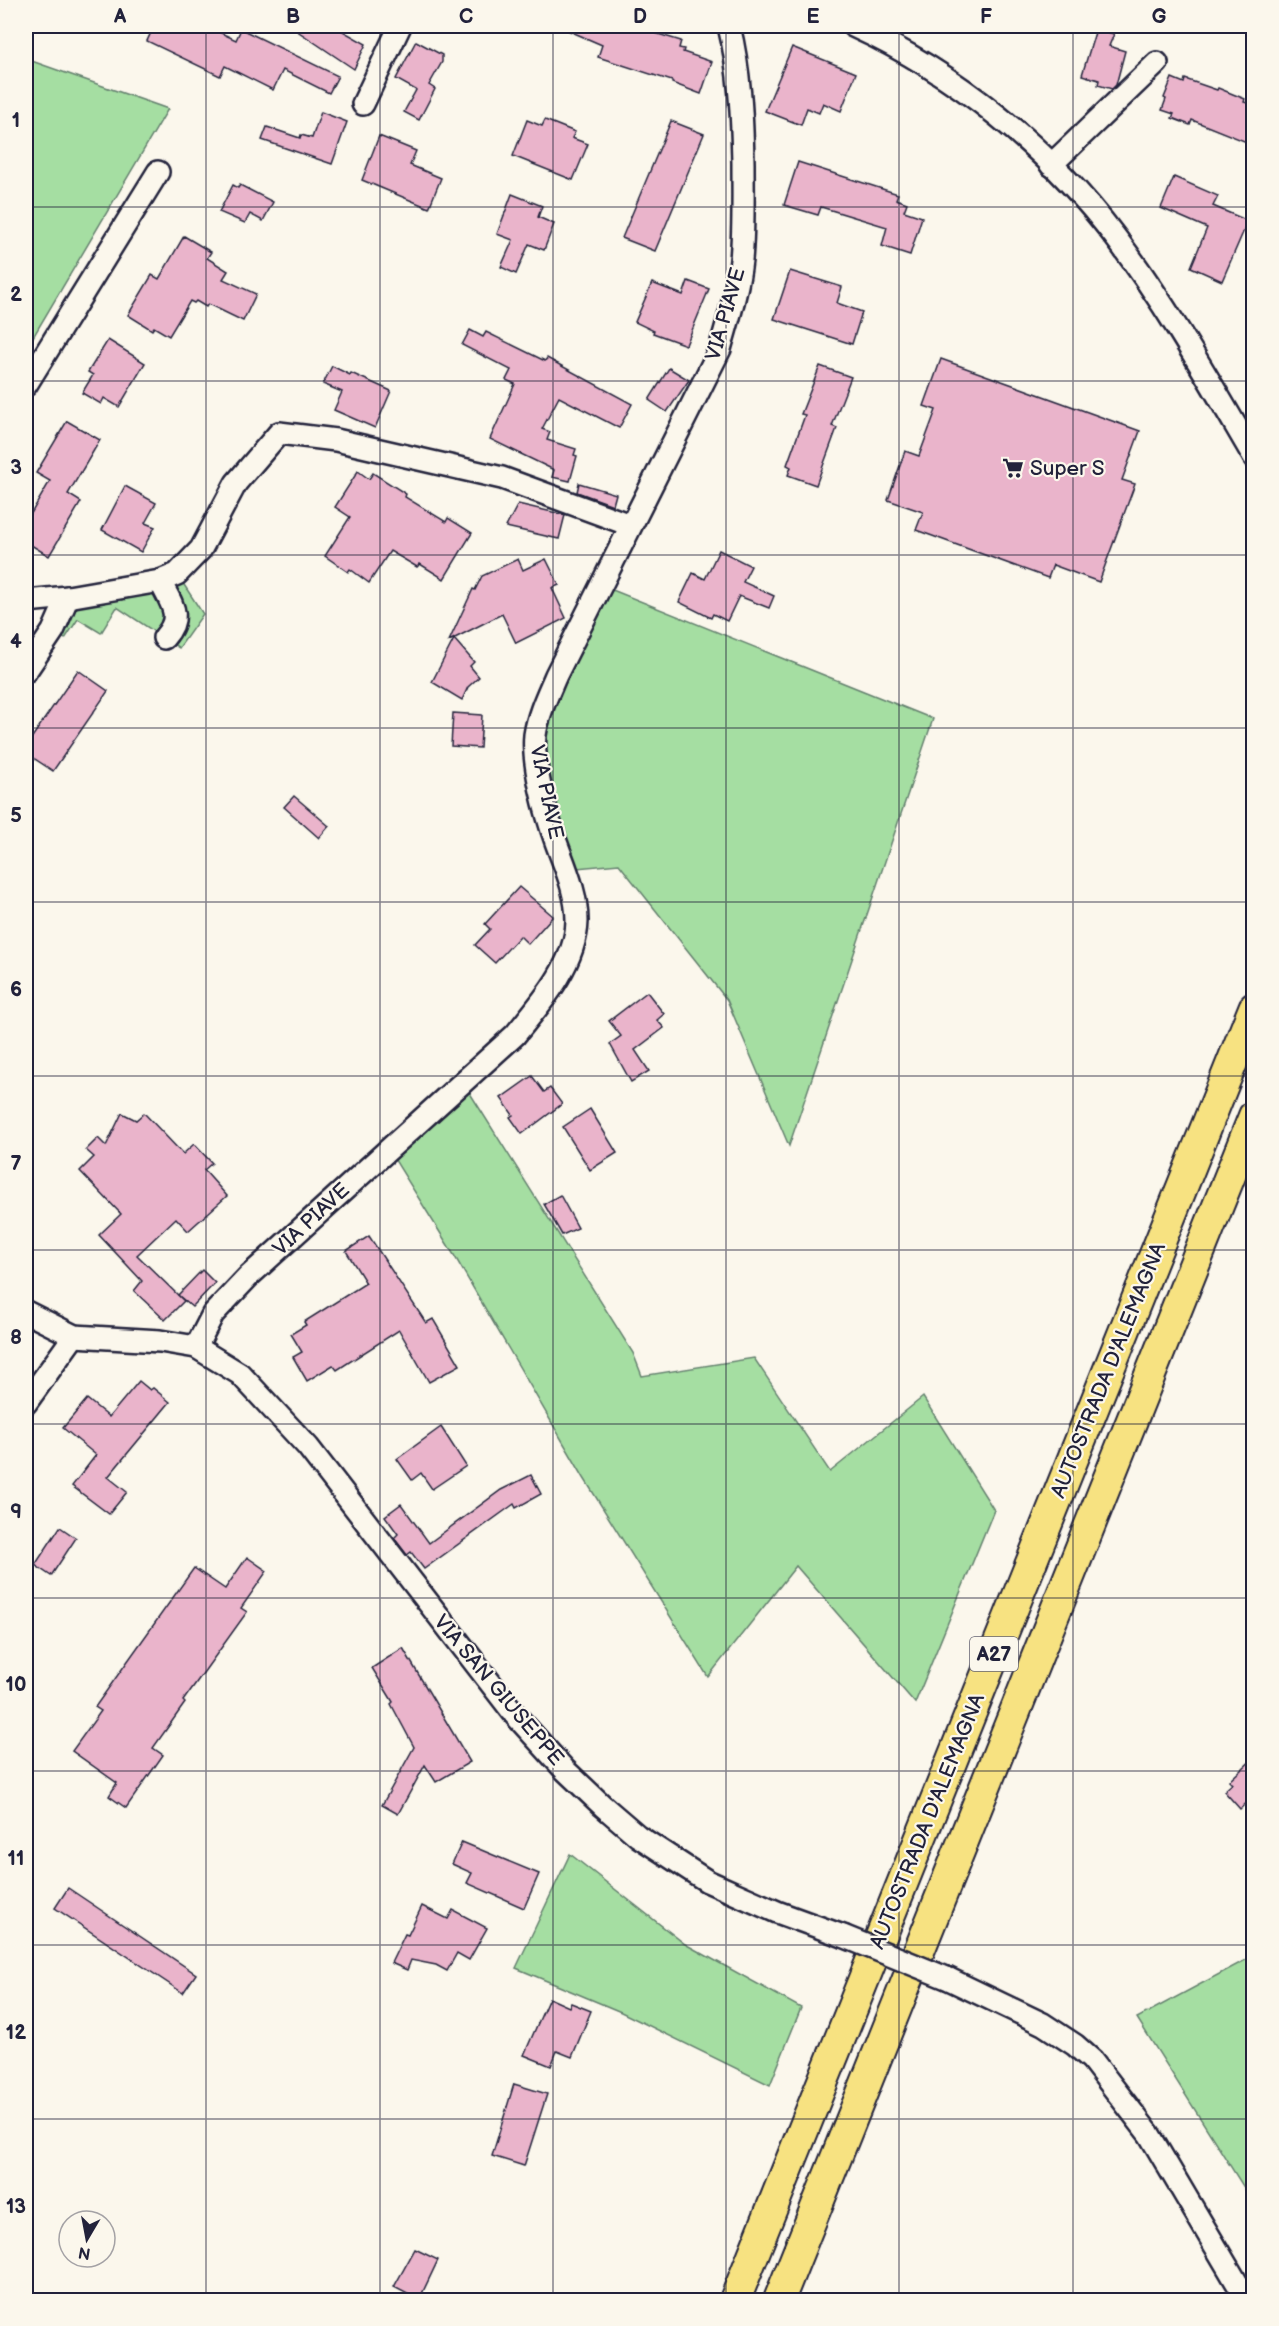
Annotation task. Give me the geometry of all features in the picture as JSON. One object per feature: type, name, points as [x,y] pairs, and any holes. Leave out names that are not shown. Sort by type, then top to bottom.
[{"type":"highway","name":"AUTOSTRADA D'ALEMAGNA","points":[[735,2301],[1254,1008]]},
{"type":"highway","name":"AUTOSTRADA D'ALEMAGNA","points":[[779,2301],[1254,1116]]},
{"type":"street","points":[[363,104],[400,26]]},
{"type":"street","name":"VIA PIAVE","points":[[196,1347],[213,1314],[249,1276],[499,1051],[537,1008],[559,977],[573,944],[577,921],[573,888],[548,820],[535,750],[535,734],[556,675],[720,349],[741,261],[743,225],[742,121],[735,53],[729,26]]},
{"type":"street","name":"VIA PIAVE","points":[[735,53],[739,26]]},
{"type":"street","points":[[853,26],[902,50],[945,77],[1018,132],[1051,165],[1115,237],[1162,303],[1254,457]]},
{"type":"street","points":[[1051,165],[1157,63]]},
{"type":"street","points":[[26,385],[159,172]]},
{"type":"street","points":[[26,601],[68,597],[160,580],[177,573],[201,549],[236,483],[279,433],[336,440],[502,478],[630,525]]},
{"type":"street","points":[[160,580],[176,613],[172,628],[164,638]]},
{"type":"street","points":[[26,670],[53,631],[68,597]]},
{"type":"street","name":"VIA SAN GIUSEPPE","points":[[26,1312],[74,1336],[160,1341],[196,1347],[240,1374],[308,1447],[516,1716],[565,1770],[638,1836],[707,1881],[777,1912],[949,1979],[1043,2024],[1075,2045],[1092,2060],[1149,2134],[1247,2301]]},
{"type":"street","points":[[26,1403],[74,1336]]},
{"type":"green space","points":[[26,59],[168,109],[26,349]]},
{"type":"green space","points":[[177,574],[203,614],[179,648],[117,607],[101,633],[78,619],[65,639],[53,631],[68,597]]},
{"type":"green space","points":[[600,585],[933,719],[789,1146],[727,1000],[619,864],[566,869],[535,750]]},
{"type":"green space","points":[[463,1082],[633,1353],[642,1376],[754,1358],[830,1472],[923,1397],[994,1510],[915,1703],[796,1566],[708,1677],[584,1478],[454,1255],[388,1149]]},
{"type":"green space","points":[[570,1854],[685,1944],[801,2008],[770,2085],[621,2012],[516,1968]]},
{"type":"green space","points":[[1253,1956],[1253,2202],[1137,2018]]},
{"type":"building","points":[[154,26],[206,26],[236,40],[241,29],[338,76],[329,93],[283,70],[273,90],[225,66],[220,76],[147,41]]},
{"type":"building","points":[[290,26],[334,26],[366,44],[354,69]]},
{"type":"building","points":[[558,26],[632,26],[681,41],[679,48],[684,49],[683,52],[712,62],[701,94],[672,83],[672,81],[598,57],[602,45]]},
{"type":"building","points":[[1096,29],[1114,34],[1109,46],[1125,51],[1116,85],[1112,89],[1098,85],[1099,80],[1082,75]]},
{"type":"building","points":[[416,41],[442,55],[442,62],[429,85],[435,89],[419,120],[404,112],[416,90],[396,79]]},
{"type":"building","points":[[792,47],[856,73],[841,111],[823,103],[819,113],[807,108],[801,125],[765,111]]},
{"type":"building","points":[[1172,78],[1184,83],[1185,79],[1217,90],[1218,88],[1254,105],[1254,145],[1192,120],[1190,125],[1172,118],[1174,114],[1162,110]]},
{"type":"building","points":[[321,112],[347,122],[332,164],[262,140],[267,127],[300,138],[301,135],[312,138]]},
{"type":"building","points":[[527,120],[542,126],[545,120],[575,132],[572,138],[588,144],[573,180],[513,156]]},
{"type":"building","points":[[671,121],[704,134],[655,251],[622,238]]},
{"type":"building","points":[[379,136],[416,151],[410,165],[441,178],[429,208],[362,180]]},
{"type":"building","points":[[798,162],[898,194],[896,199],[907,203],[904,211],[922,217],[910,255],[882,246],[887,227],[821,207],[818,215],[784,205]]},
{"type":"building","points":[[1174,177],[1218,196],[1213,206],[1248,221],[1222,281],[1191,267],[1207,228],[1161,208]]},
{"type":"building","points":[[233,185],[238,188],[240,185],[273,202],[263,221],[250,214],[245,223],[219,212]]},
{"type":"building","points":[[512,194],[542,206],[538,217],[554,224],[544,250],[529,244],[516,274],[501,267],[513,240],[497,234]]},
{"type":"building","points":[[184,236],[211,252],[207,258],[228,271],[223,279],[256,294],[243,321],[208,304],[206,307],[196,301],[194,303],[190,301],[169,336],[154,327],[152,330],[128,315],[152,275],[159,279]]},
{"type":"building","points":[[790,271],[842,287],[837,303],[862,312],[852,344],[774,319]]},
{"type":"building","points":[[688,281],[709,289],[686,345],[653,333],[654,331],[635,322],[652,283],[683,295]]},
{"type":"building","points":[[470,330],[483,337],[486,332],[545,361],[547,358],[632,404],[619,428],[559,397],[542,429],[550,432],[547,440],[576,449],[574,455],[577,456],[570,481],[552,477],[554,470],[490,439],[515,384],[506,380],[511,370],[462,345]]},
{"type":"building","points":[[108,340],[145,363],[119,407],[104,398],[101,404],[82,393],[93,375],[88,372]]},
{"type":"building","name":"Super S","points":[[941,359],[1140,431],[1122,480],[1135,484],[1099,582],[1053,565],[1048,578],[916,530],[923,512],[888,500],[905,451],[919,456],[936,410],[924,406]]},
{"type":"building","points":[[332,366],[391,391],[375,428],[334,410],[342,392],[323,384]]},
{"type":"building","points":[[820,366],[851,377],[832,426],[837,428],[816,485],[788,475],[791,467],[787,465],[805,415],[801,414]]},
{"type":"building","points":[[669,368],[689,380],[667,412],[649,400]]},
{"type":"building","points":[[67,421],[100,440],[68,494],[81,502],[49,556],[26,542],[26,522],[50,481],[36,473]]},
{"type":"building","points":[[358,471],[369,479],[373,473],[406,494],[405,497],[446,522],[448,518],[472,533],[444,579],[420,564],[417,567],[390,551],[369,583],[350,569],[348,572],[325,556],[350,517],[335,507]]},
{"type":"building","points":[[579,483],[616,494],[613,505],[577,492]]},
{"type":"building","points":[[125,486],[156,503],[145,523],[155,527],[141,552],[102,530]]},
{"type":"building","points":[[518,504],[565,515],[559,539],[506,527]]},
{"type":"building","points":[[719,550],[751,566],[743,582],[774,596],[769,608],[739,596],[727,621],[713,614],[711,618],[679,602],[693,573],[705,579]]},
{"type":"building","points":[[518,559],[523,570],[546,559],[559,585],[552,588],[566,618],[516,643],[502,614],[449,641],[473,589],[475,590],[482,576]]},
{"type":"building","points":[[454,639],[474,662],[470,666],[479,677],[468,687],[462,700],[432,682]]},
{"type":"building","points":[[78,670],[108,691],[53,771],[26,753],[26,746]]},
{"type":"building","points":[[453,713],[482,715],[480,748],[451,746]]},
{"type":"building","points":[[294,796],[329,826],[319,838],[284,807]]},
{"type":"building","points":[[519,887],[553,916],[528,944],[520,936],[495,963],[475,945],[490,929],[485,924]]},
{"type":"building","points":[[647,992],[664,1014],[657,1020],[664,1028],[635,1050],[649,1071],[631,1082],[610,1044],[621,1036],[609,1021]]},
{"type":"building","points":[[532,1076],[544,1092],[550,1088],[562,1104],[522,1134],[501,1098]]},
{"type":"building","points":[[590,1109],[617,1153],[590,1170],[563,1127]]},
{"type":"building","points":[[122,1113],[136,1120],[144,1113],[183,1154],[194,1144],[212,1163],[204,1170],[227,1196],[188,1231],[176,1218],[137,1255],[184,1301],[165,1320],[134,1291],[142,1281],[99,1235],[121,1214],[80,1171],[94,1157],[86,1150],[98,1138],[106,1146]]},
{"type":"building","points":[[560,1195],[578,1228],[562,1235],[544,1204]]},
{"type":"building","points":[[369,1236],[426,1323],[433,1319],[460,1365],[429,1382],[399,1330],[337,1370],[333,1365],[307,1381],[293,1357],[302,1352],[291,1334],[306,1325],[304,1322],[366,1283],[346,1251]]},
{"type":"building","points":[[202,1270],[215,1283],[192,1307],[178,1295]]},
{"type":"building","points":[[139,1381],[150,1390],[153,1388],[170,1402],[108,1477],[127,1492],[109,1514],[72,1486],[96,1455],[63,1428],[87,1399],[109,1417]]},
{"type":"building","points":[[441,1427],[466,1466],[432,1489],[421,1473],[412,1480],[397,1459]]},
{"type":"building","points":[[531,1475],[541,1494],[516,1508],[514,1504],[424,1569],[411,1552],[407,1555],[394,1538],[398,1534],[385,1516],[401,1504],[429,1543],[501,1490]]},
{"type":"building","points":[[60,1527],[76,1538],[51,1576],[35,1565]]},
{"type":"building","points":[[247,1557],[267,1571],[241,1608],[247,1612],[183,1701],[185,1703],[153,1748],[163,1755],[126,1808],[109,1796],[117,1783],[72,1751],[101,1711],[95,1707],[194,1568],[225,1589]]},
{"type":"building","points":[[403,1648],[470,1762],[436,1782],[425,1765],[398,1814],[382,1805],[414,1747],[391,1704],[393,1702],[372,1668]]},
{"type":"building","points":[[1254,1758],[1254,1796],[1240,1809],[1224,1791],[1232,1784],[1229,1781]]},
{"type":"building","points":[[462,1842],[539,1874],[524,1908],[467,1883],[472,1873],[452,1864]]},
{"type":"building","points":[[68,1888],[196,1974],[183,1993],[55,1908]]},
{"type":"building","points":[[422,1906],[448,1919],[453,1910],[487,1928],[469,1960],[457,1953],[447,1971],[436,1965],[411,1960],[407,1970],[391,1963]]},
{"type":"building","points":[[549,1998],[569,2007],[571,2003],[591,2011],[572,2057],[557,2051],[551,2066],[524,2055]]},
{"type":"building","points":[[514,2084],[547,2094],[524,2166],[492,2156]]},
{"type":"building","points":[[415,2249],[438,2260],[419,2300],[394,2287]]},
{"type":"place","name":"Super S","points":[[1013,468]]}]
